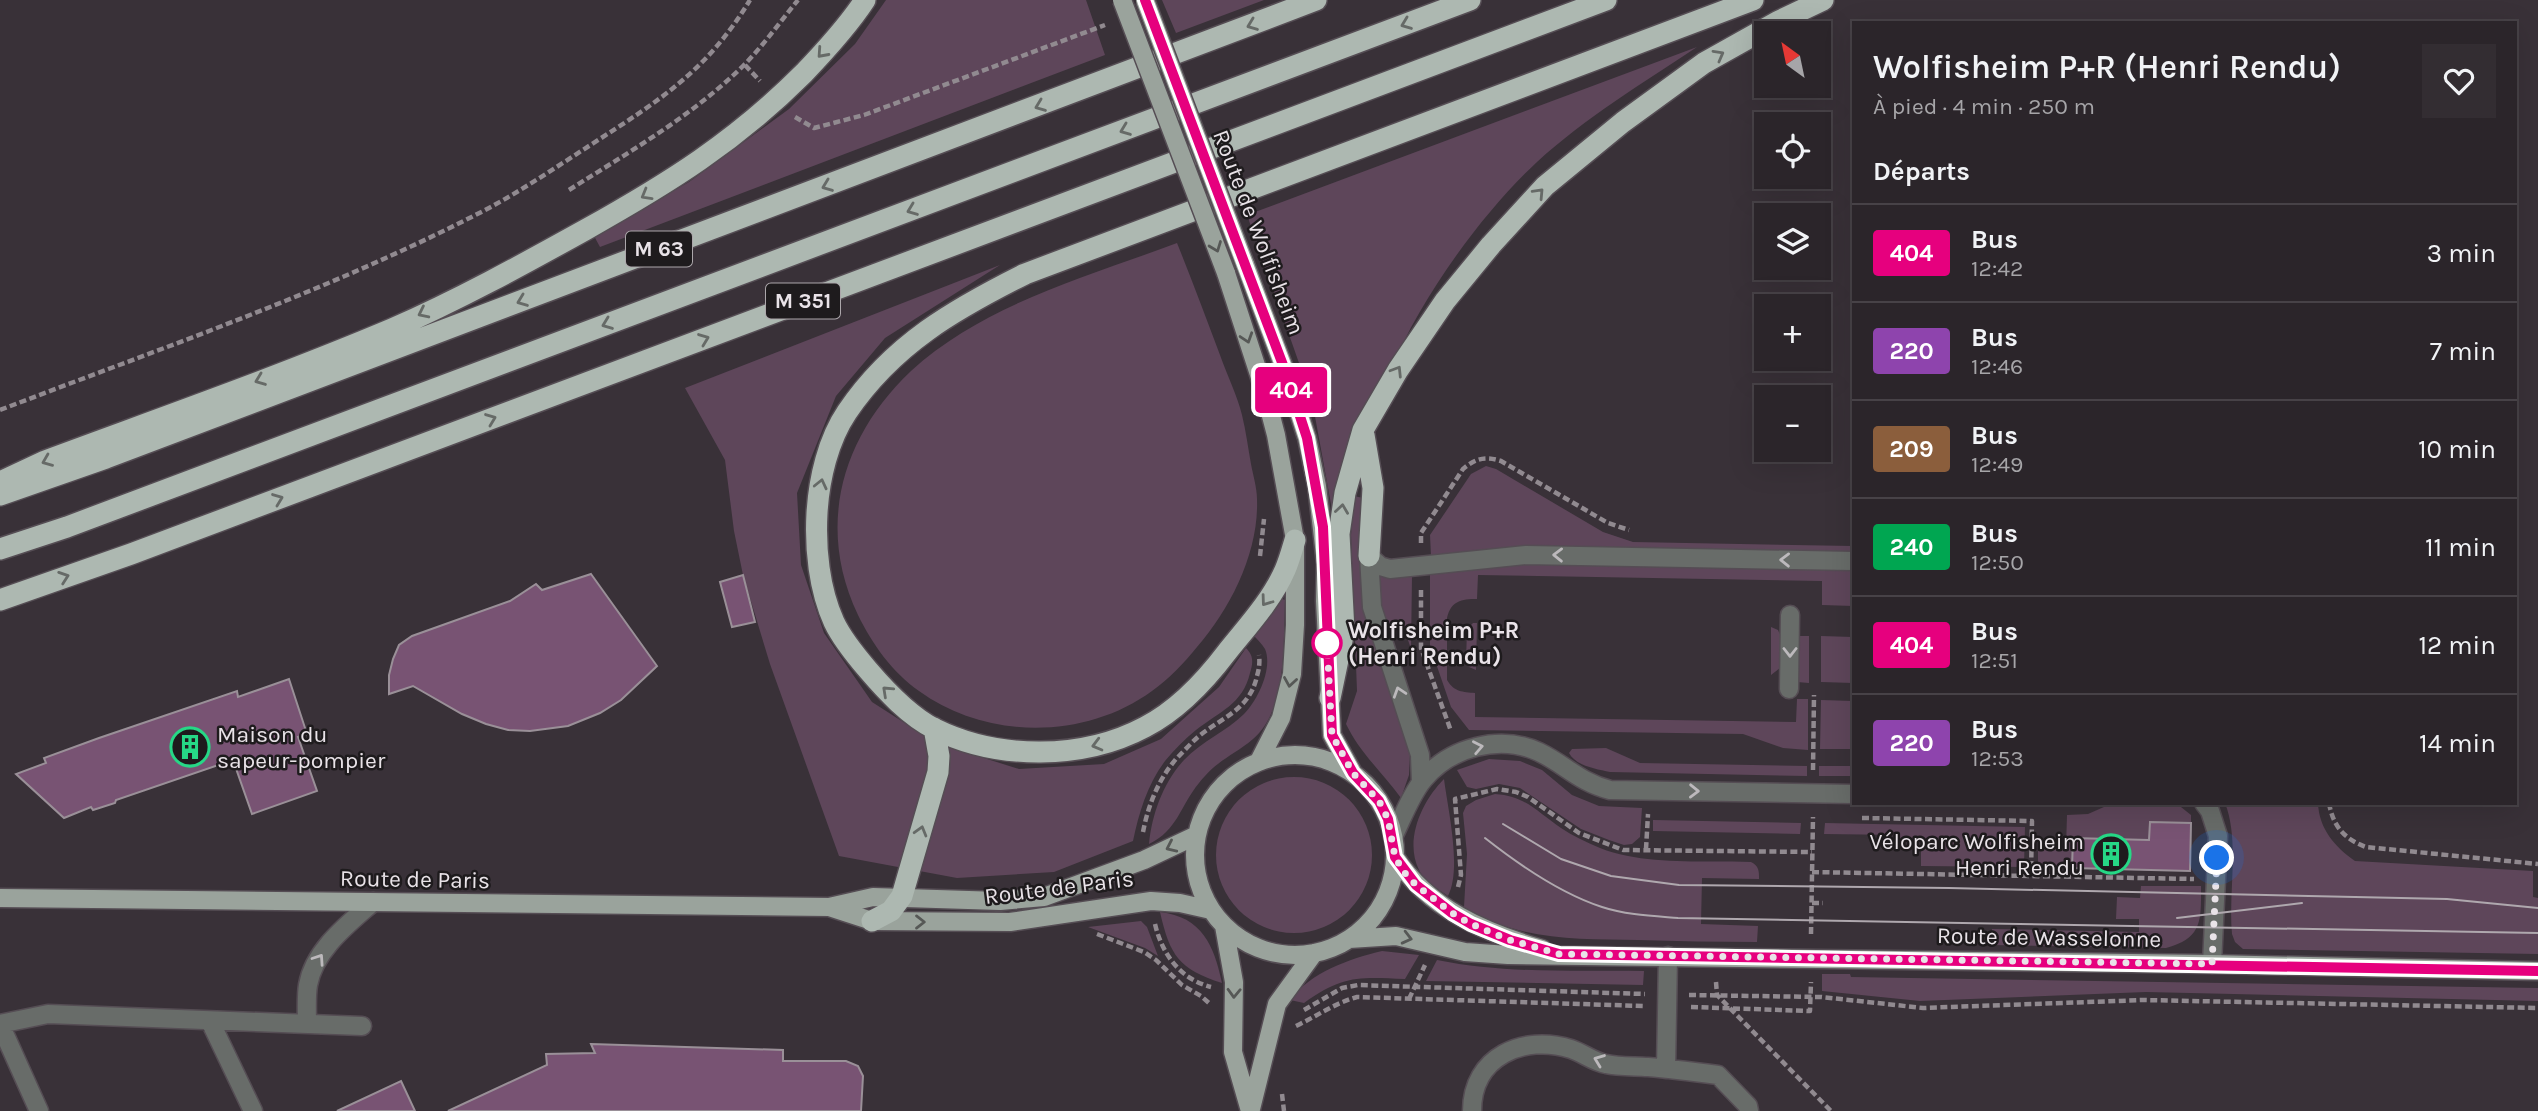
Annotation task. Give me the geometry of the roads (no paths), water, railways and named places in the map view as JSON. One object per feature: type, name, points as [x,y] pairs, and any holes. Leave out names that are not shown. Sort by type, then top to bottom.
[{"type":"highway","points":[[0,482],[45,461],[393,328],[529,261],[673,180],[728,142],[777,100],[823,53],[865,0]]},
{"type":"highway","name":"M 63","points":[[0,495],[106,458],[1316,0]]},
{"type":"highway","name":"M 351","points":[[0,550],[1470,0]]},
{"type":"highway","name":"M 351","points":[[0,600],[157,544],[1606,0]]},
{"type":"highway","points":[[1295,540],[1285,570],[1271,594],[1208,676],[1179,704],[1146,727],[1108,742],[1075,751],[1047,754],[969,742],[934,728],[883,688],[858,658],[834,622],[822,581],[816,537],[819,491],[831,447],[846,414],[893,358],[963,305],[1025,274],[1753,0]]},
{"type":"highway","points":[[1330,698],[1344,631],[1339,534],[1345,494],[1363,430],[1398,370],[1445,301],[1545,186],[1623,122],[1704,63],[1823,0]]},
{"type":"highway","points":[[1363,430],[1373,488],[1369,556]]},
{"type":"highway","points":[[872,921],[891,911],[902,896],[938,772],[939,756],[934,728]]},
{"type":"main road","name":"Route de Wolfisheim","points":[[1122,0],[1226,273],[1265,393],[1276,435],[1295,540],[1296,597],[1292,674],[1281,718],[1259,761]]},
{"type":"main road","name":"Route de Wolfisheim","points":[[1145,0],[1286,373],[1307,438],[1317,485],[1326,564],[1325,601],[1332,735],[1353,773]]},
{"type":"main road","points":[[1349,939],[1376,913],[1386,895],[1392,875],[1395,857],[1393,838],[1379,801],[1353,773],[1317,757],[1277,756],[1259,761],[1240,771],[1212,798],[1202,817],[1195,856],[1196,875],[1211,910],[1224,926],[1239,938],[1274,952],[1295,954],[1314,953],[1349,939],[1396,936],[1465,952],[1559,954]]},
{"type":"main road","name":"Route de Paris","points":[[0,898],[829,907],[873,897],[1000,901],[1044,897],[1144,860],[1197,835]]},
{"type":"main road","points":[[1395,857],[1416,885],[1452,913],[1510,940],[1559,954]]},
{"type":"main road","name":"Route de Paris","points":[[829,907],[872,921],[1010,922],[1151,901],[1180,903],[1211,910]]},
{"type":"main road","points":[[1224,926],[1234,982],[1233,1052],[1250,1111]]},
{"type":"main road","points":[[1250,1111],[1277,1004],[1314,953]]},
{"type":"main road","name":"Route de Wasselonne","points":[[1559,954],[2538,971]]},
{"type":"lane","points":[[1369,556],[1380,566],[1390,569],[1526,555],[1852,561]]},
{"type":"lane","points":[[1369,556],[1372,607],[1420,755],[1422,782]]},
{"type":"lane","points":[[1789,690],[1790,615]]},
{"type":"lane","points":[[1393,838],[1422,782],[1437,765],[1458,751],[1480,746],[1509,744],[1539,752],[1581,780],[1610,790],[1852,794]]},
{"type":"lane","points":[[2206,805],[2218,836],[2212,964]]},
{"type":"lane","points":[[307,1024],[307,985],[314,965],[339,932],[373,902]]},
{"type":"lane","points":[[1666,1069],[1668,956]]},
{"type":"lane","points":[[39,1111],[0,1024],[48,1014],[362,1026]]},
{"type":"lane","points":[[210,1021],[253,1111]]},
{"type":"lane","points":[[1472,1111],[1472,1097],[1489,1063],[1509,1051],[1537,1044],[1569,1049],[1604,1064],[1718,1074],[1750,1110]]},
{"type":"tram line","points":[[1503,824],[1561,859],[1611,876],[1679,885],[2447,899],[2538,908]]},
{"type":"tram line","points":[[1485,838],[1526,868],[1571,894],[1611,910],[1649,916],[2538,933]]},
{"type":"tram line","points":[[2177,918],[2302,903]]},
{"type":"place","name":"Wolfisheim P+R (Henri Rendu)","points":[[1327,643]]},
{"type":"place","name":"Maison du sapeur-pompier","points":[[190,747]]},
{"type":"place","name":"Véloparc Wolfisheim Henri Rendu","points":[[2111,854]]}]
